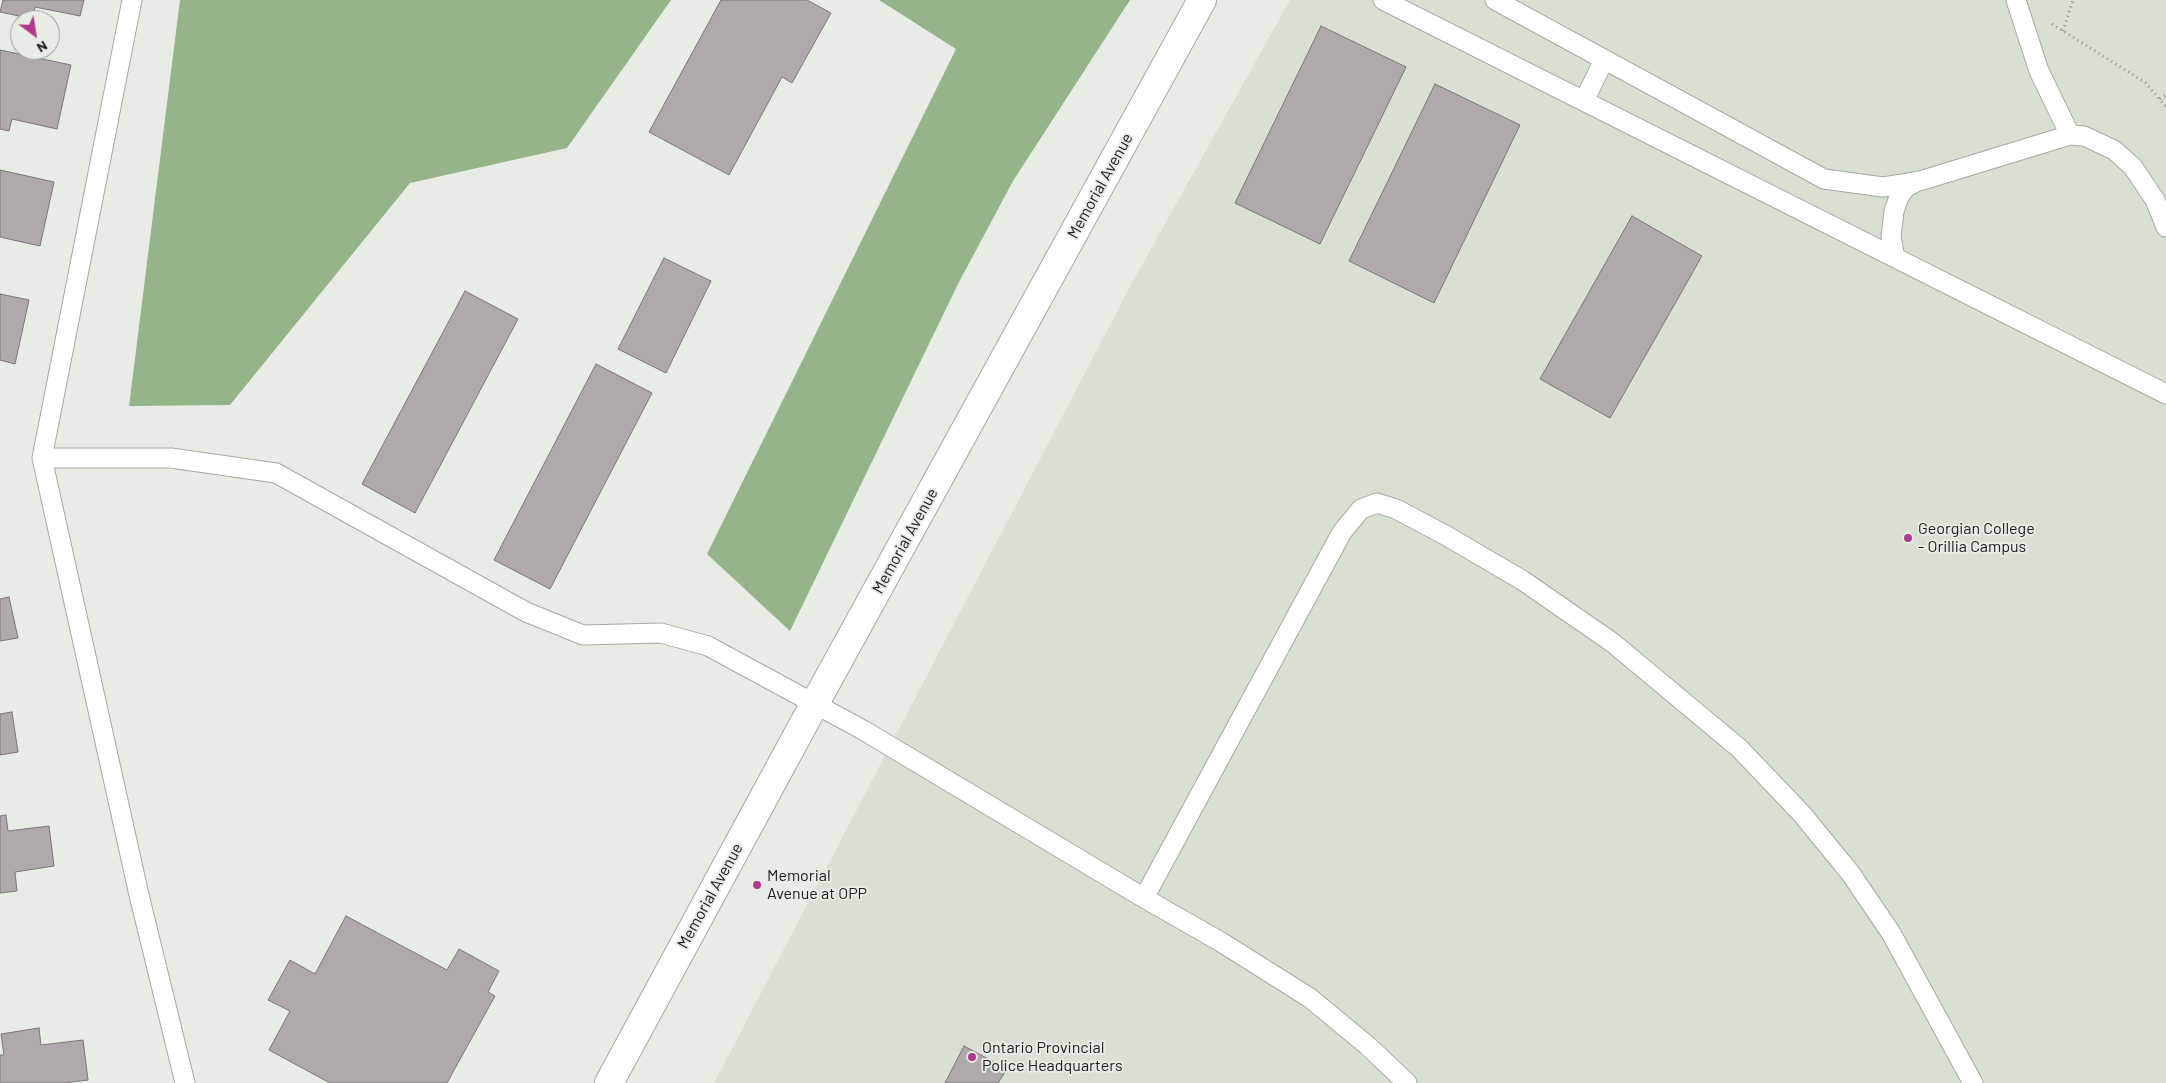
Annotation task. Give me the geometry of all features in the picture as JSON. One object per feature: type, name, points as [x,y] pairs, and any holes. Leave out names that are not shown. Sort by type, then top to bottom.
[{"type":"main road","name":"Memorial Avenue","points":[[609,1083],[815,703],[1202,0]]},
{"type":"lane","points":[[132,0],[42,458],[139,895],[185,1083]]},
{"type":"lane","points":[[1383,0],[2166,394]]},
{"type":"lane","points":[[1495,0],[1824,179],[1883,187],[1916,182],[2070,135],[2084,136],[2114,150],[2133,167],[2154,200],[2166,227]]},
{"type":"lane","points":[[2016,0],[2039,71],[2070,135]]},
{"type":"lane","points":[[1584,100],[1604,60]]},
{"type":"lane","points":[[1895,258],[1891,237],[1894,211],[1902,192],[1906,187],[1916,182]]},
{"type":"lane","points":[[42,458],[170,458],[276,473],[526,612],[583,634],[661,633],[708,646],[863,730],[1221,942],[1310,998],[1368,1046],[1407,1083]]},
{"type":"lane","points":[[1144,898],[1342,532],[1361,509],[1377,503],[1396,509],[1446,535],[1522,580],[1613,643],[1739,748],[1802,814],[1851,874],[1891,933],[1973,1083]]},
{"type":"path","points":[[2063,31],[2073,0]]},
{"type":"path","points":[[2049,21],[2146,82],[2166,107]]},
{"type":"path","points":[[2160,99],[2166,95]]},
{"type":"shaded area","points":[[1290,0],[2166,0],[2166,1083],[714,1083],[1132,283]]},
{"type":"green space","points":[[180,0],[671,0],[567,148],[410,183],[230,405],[129,406]]},
{"type":"green space","points":[[879,0],[1130,0],[1013,181],[958,284],[790,631],[707,554],[956,49]]},
{"type":"building","points":[[3,0],[84,0],[80,16],[60,12],[60,10],[35,7],[34,10],[10,10],[10,14],[0,12]]},
{"type":"building","points":[[721,0],[807,0],[831,13],[792,83],[782,77],[729,175],[649,132]]},
{"type":"building","points":[[1321,26],[1406,67],[1320,244],[1235,203]]},
{"type":"building","points":[[0,50],[10,52],[10,60],[47,60],[71,65],[57,129],[12,119],[9,131],[0,129]]},
{"type":"building","points":[[1435,84],[1520,125],[1434,303],[1349,261]]},
{"type":"building","points":[[0,170],[54,182],[40,246],[0,237]]},
{"type":"building","points":[[1632,216],[1702,256],[1610,418],[1540,379]]},
{"type":"building","points":[[664,258],[711,281],[666,373],[618,349]]},
{"type":"building","points":[[465,291],[518,319],[415,513],[362,484]]},
{"type":"building","points":[[0,294],[29,300],[15,364],[0,360]]},
{"type":"building","points":[[596,364],[652,393],[550,589],[494,560]]},
{"type":"building","points":[[9,597],[18,638],[0,641],[0,599]]},
{"type":"building","points":[[12,712],[18,752],[0,755],[0,714]]},
{"type":"building","points":[[6,815],[8,831],[49,826],[54,866],[15,872],[17,891],[0,893],[0,816]]},
{"type":"building","points":[[346,916],[447,970],[459,949],[499,971],[488,992],[495,996],[447,1083],[330,1083],[269,1050],[290,1011],[268,1000],[290,960],[315,974]]},
{"type":"building","points":[[39,1028],[41,1045],[83,1040],[88,1080],[65,1083],[0,1083],[0,1055],[4,1055],[1,1034]]},
{"type":"building","name":"Ontario Provincial Police Headquarters","points":[[964,1046],[1007,1069],[998,1083],[945,1083]]},
{"type":"place","name":"Georgian College - Orillia Campus","points":[[1908,538]]},
{"type":"place","name":"Memorial Avenue at OPP","points":[[757,885]]},
{"type":"place","name":"Ontario Provincial Police Headquarters","points":[[972,1057]]}]
